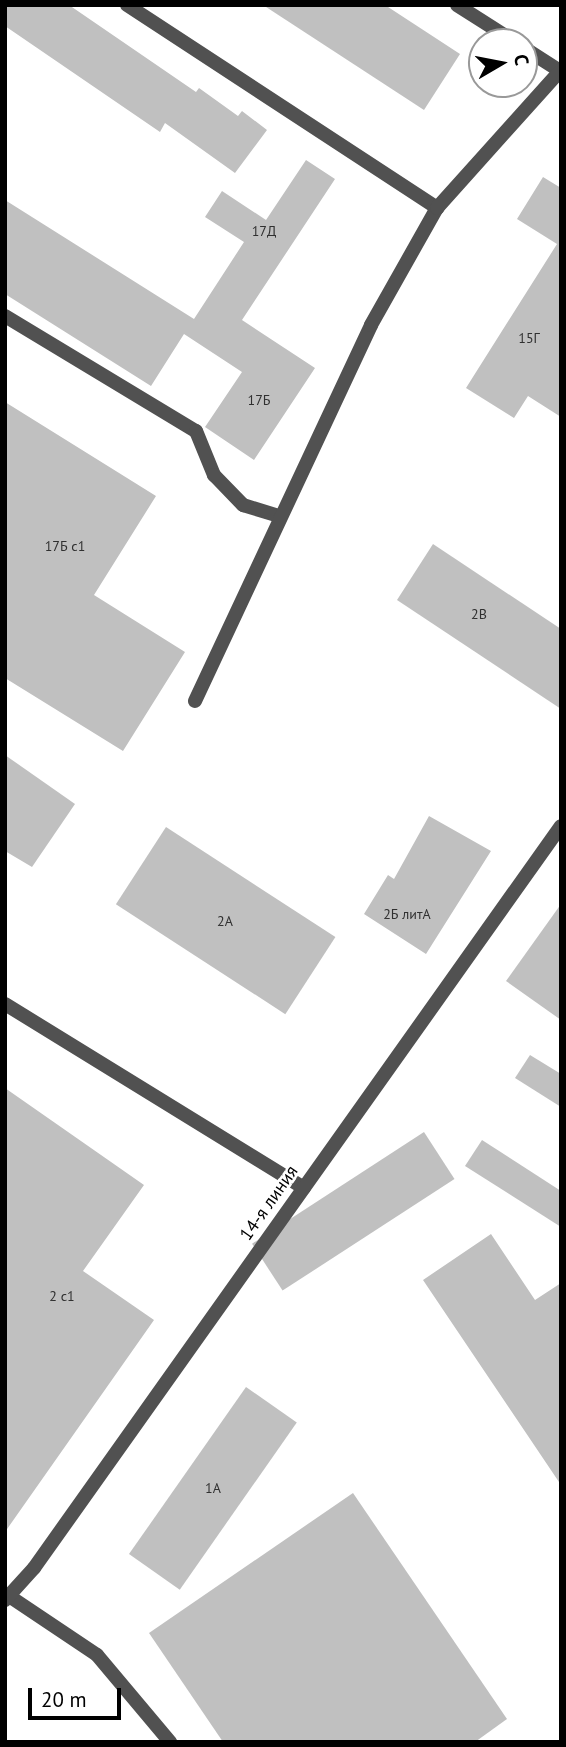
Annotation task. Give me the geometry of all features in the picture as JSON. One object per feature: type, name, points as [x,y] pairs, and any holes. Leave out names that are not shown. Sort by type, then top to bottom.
[{"type":"street","points":[[127,5],[437,208]]},
{"type":"street","points":[[457,5],[493,28]]},
{"type":"street","points":[[195,701],[279,516],[371,326],[437,208],[561,70],[538,56]]},
{"type":"street","points":[[5,316],[196,431],[214,475],[243,505],[279,516]]},
{"type":"street","name":"14-я линия","points":[[7,1598],[34,1568],[561,826]]},
{"type":"street","points":[[5,1004],[304,1188]]},
{"type":"street","points":[[7,1598],[97,1655],[170,1742]]},
{"type":"building","points":[[5,5],[69,5],[196,92],[199,88],[238,116],[242,111],[267,130],[235,173],[165,123],[160,132],[5,26]]},
{"type":"building","points":[[263,5],[385,5],[460,54],[424,110]]},
{"type":"building","points":[[306,160],[335,179],[242,320],[315,368],[254,460],[205,427],[242,372],[184,334],[151,386],[5,294],[5,200],[194,319],[244,242],[205,217],[222,191],[266,220]]},
{"type":"building","points":[[543,177],[561,188],[561,417],[528,396],[514,418],[466,388],[557,244],[517,219]]},
{"type":"building","points":[[5,402],[156,496],[94,595],[185,652],[123,751],[5,678]]},
{"type":"building","points":[[433,544],[561,629],[561,709],[397,600]]},
{"type":"building","points":[[5,755],[75,804],[32,867],[5,851]]},
{"type":"building","points":[[429,816],[491,851],[426,954],[364,914],[388,875],[394,879]]},
{"type":"building","points":[[166,827],[335,937],[285,1014],[116,904]]},
{"type":"building","points":[[561,904],[561,1020],[506,981]]},
{"type":"building","points":[[530,1055],[561,1074],[561,1107],[515,1078]]},
{"type":"building","points":[[5,1088],[144,1185],[83,1271],[154,1320],[5,1532]]},
{"type":"building","points":[[424,1132],[454,1179],[283,1291],[252,1244]]},
{"type":"building","points":[[482,1140],[561,1191],[561,1227],[465,1166]]},
{"type":"building","points":[[491,1234],[535,1300],[561,1283],[561,1485],[423,1280]]},
{"type":"building","points":[[246,1387],[297,1423],[180,1590],[129,1554]]},
{"type":"building","points":[[353,1493],[507,1719],[475,1742],[223,1742],[149,1633]]}]
